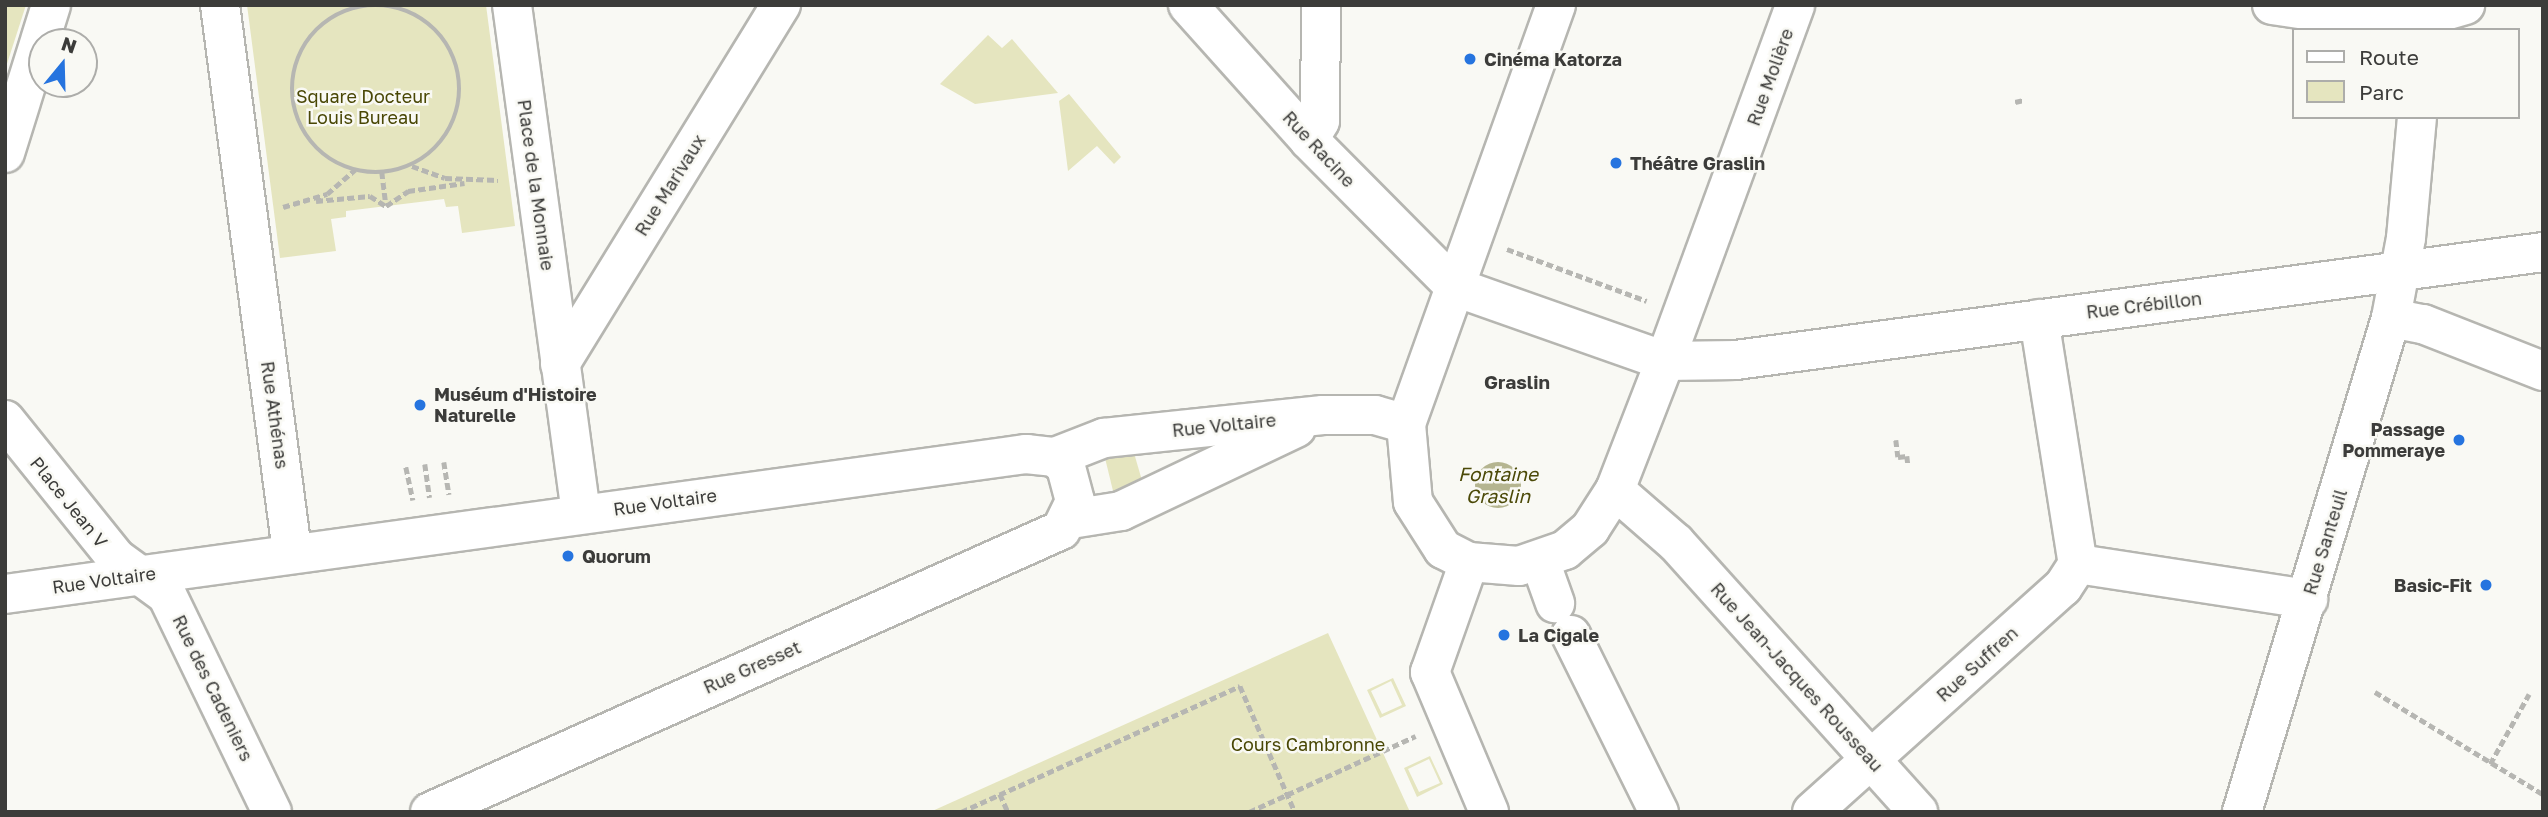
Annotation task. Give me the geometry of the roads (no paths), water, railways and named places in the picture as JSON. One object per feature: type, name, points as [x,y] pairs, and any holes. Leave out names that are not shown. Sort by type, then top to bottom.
[{"type":"street","points":[[5,153],[51,5]]},
{"type":"street","name":"Rue Athénas","points":[[220,5],[292,551]]},
{"type":"street","name":"Place de la Monnaie","points":[[512,5],[580,513]]},
{"type":"street","name":"Rue Marivaux","points":[[560,364],[781,5]]},
{"type":"street","name":"Rue Racine","points":[[1188,5],[1309,140],[1455,287]]},
{"type":"street","points":[[1309,140],[1320,121],[1321,5]]},
{"type":"street","points":[[1556,5],[1406,424],[1413,502],[1443,549],[1469,562],[1494,567],[1540,561],[1563,619],[1659,812]]},
{"type":"street","name":"Rue Molière","points":[[1540,561],[1590,529],[1615,490],[1688,307],[1795,5]]},
{"type":"street","points":[[2272,5],[2400,24],[2465,5]]},
{"type":"street","name":"Rue Santeuil","points":[[2242,812],[2391,318],[2400,271],[2417,119]]},
{"type":"street","name":"Rue Crébillon","points":[[1665,361],[1745,358],[2543,252]]},
{"type":"street","points":[[1455,287],[1665,361]]},
{"type":"street","points":[[2391,318],[2410,352]]},
{"type":"street","points":[[2391,318],[2423,324],[2543,371]]},
{"type":"street","points":[[2039,319],[2078,564],[2308,599]]},
{"type":"street","name":"Rue Voltaire","points":[[5,594],[141,576],[292,551],[1026,454],[1055,457],[1104,438],[1323,415],[1375,415],[1406,424]]},
{"type":"street","name":"Rue Gresset","points":[[430,812],[1053,534],[1071,519],[1121,511],[1323,415]]},
{"type":"street","name":"Place Jean V","points":[[5,420],[99,539],[141,576]]},
{"type":"street","points":[[1055,457],[1071,483],[1071,519]]},
{"type":"street","name":"Rue Jean-Jacques Rousseau","points":[[1615,490],[1676,543],[1918,812]]},
{"type":"street","points":[[1469,562],[1430,680],[1489,812]]},
{"type":"street","name":"Rue Suffren","points":[[1812,812],[2063,587],[2078,564]]},
{"type":"street","name":"Rue des Cadeniers","points":[[141,576],[172,603],[272,812]]},
{"type":"water","name":"Fontaine Graslin","points":[[1498,462],[1514,469],[1521,485],[1514,501],[1498,508],[1482,501],[1475,485],[1482,469]]},
{"type":"place","name":"Cinéma Katorza","points":[[1470,59]]},
{"type":"place","name":"Théâtre Graslin","points":[[1616,163]]},
{"type":"place","name":"Muséum d'Histoire Naturelle","points":[[420,405]]},
{"type":"place","name":"Passage Pommeraye","points":[[2459,440]]},
{"type":"place","name":"Quorum","points":[[568,556]]},
{"type":"place","name":"Basic-Fit","points":[[2486,585]]},
{"type":"place","name":"La Cigale","points":[[1504,635]]},
{"type":"district","name":"Graslin","points":[[1517,382]]},
{"type":"park label","name":"Square Docteur Louis Bureau","points":[[363,107]]},
{"type":"park label","name":"Cours Cambronne","points":[[1308,744]]}]
